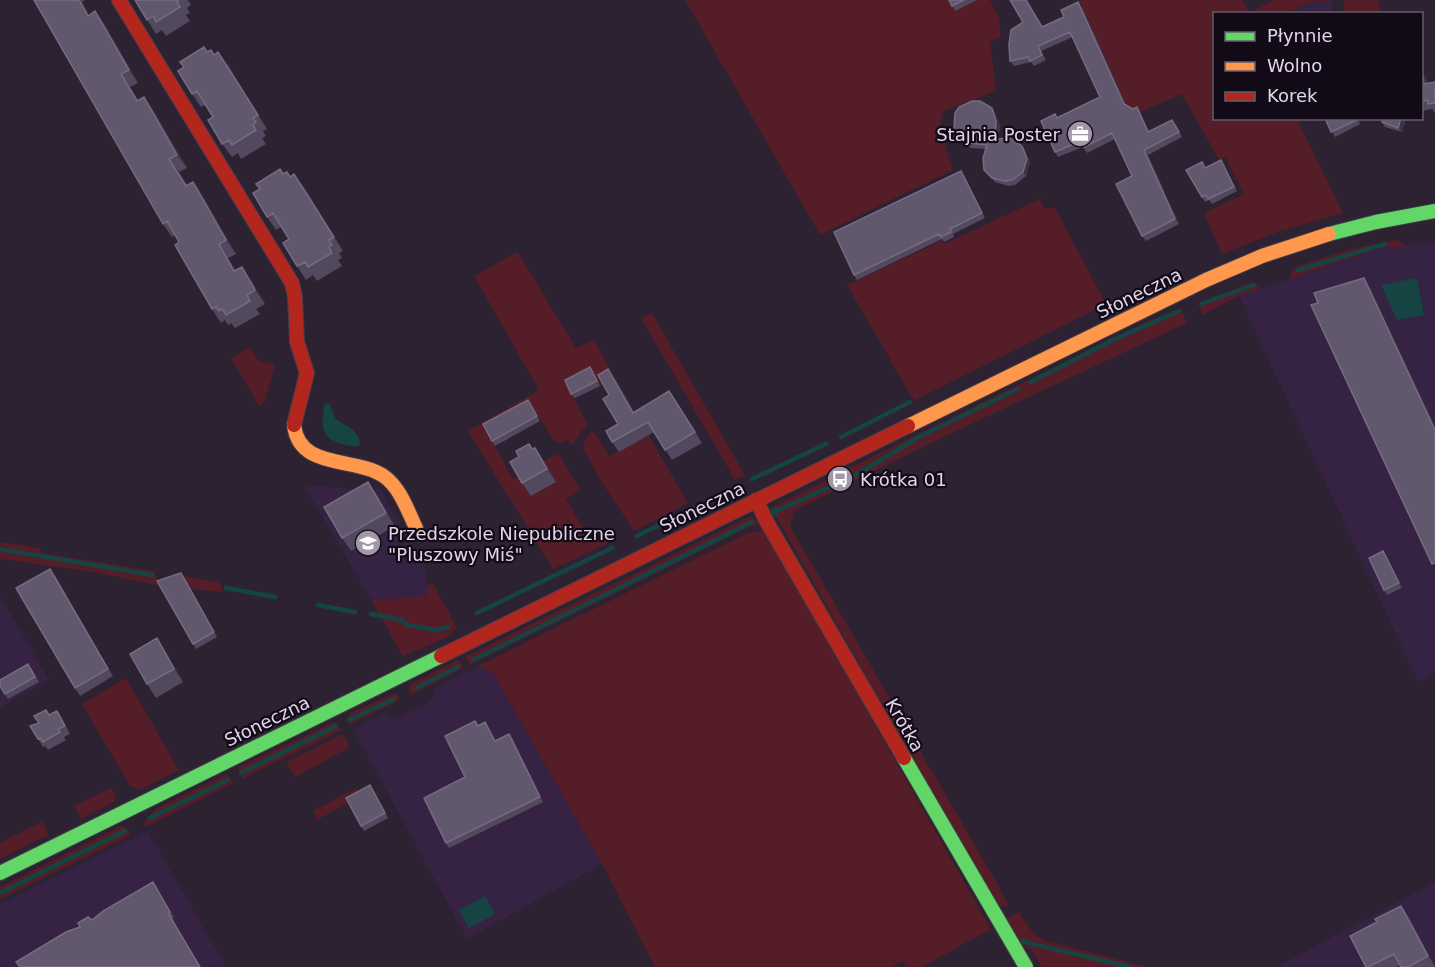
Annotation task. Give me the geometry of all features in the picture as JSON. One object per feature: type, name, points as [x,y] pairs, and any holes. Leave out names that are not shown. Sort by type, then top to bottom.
[{"type":"main road","points":[[119,0],[292,283],[296,299],[296,336],[307,371],[295,422],[299,442],[306,451],[375,471],[386,477],[416,528]]},
{"type":"main road","name":"Słoneczna","points":[[0,873],[1206,280],[1305,240],[1346,229],[1435,211]]},
{"type":"main road","name":"Krótka","points":[[756,500],[1026,967]]},
{"type":"shaded area","points":[[685,0],[990,0],[999,18],[1001,38],[990,41],[996,91],[943,111],[940,128],[953,170],[820,235]]},
{"type":"shaded area","points":[[1079,0],[1243,0],[1249,12],[1213,12],[1213,120],[1297,120],[1343,213],[1278,232],[1222,254],[1204,213],[1244,194],[1225,157],[1219,160],[1182,94],[1131,116]]},
{"type":"shaded area","points":[[1273,0],[1331,0],[1313,1],[1288,12],[1252,12]]},
{"type":"shaded area","points":[[1332,0],[1332,12],[1290,12],[1313,1]]},
{"type":"shaded area","points":[[1344,0],[1378,0],[1381,12],[1343,12]]},
{"type":"shaded area","points":[[1040,199],[1044,208],[1055,208],[1106,304],[914,401],[847,285],[941,241],[943,244],[946,243]]},
{"type":"shaded area","points":[[1396,240],[1407,246],[1381,248],[1289,279],[1293,270],[1298,266],[1354,248]]},
{"type":"shaded area","points":[[1435,242],[1435,673],[1418,682],[1239,296],[1381,248]]},
{"type":"shaded area","points":[[518,252],[576,348],[594,340],[616,380],[600,386],[593,372],[574,398],[587,424],[572,446],[568,440],[561,443],[554,441],[531,404],[486,429],[513,479],[520,475],[531,496],[556,482],[544,461],[557,454],[560,456],[580,490],[566,499],[589,538],[603,530],[611,542],[553,569],[468,431],[539,390],[474,276]]},
{"type":"shaded area","points":[[1417,278],[1424,315],[1397,320],[1381,285]]},
{"type":"shaded area","points":[[1252,282],[1261,289],[1239,296],[1202,315],[1199,303]]},
{"type":"shaded area","points":[[1181,308],[1187,323],[935,441],[794,511],[790,526],[1008,905],[997,908],[771,508],[830,478],[835,487],[848,480],[845,470],[1146,322]]},
{"type":"shaded area","points":[[652,313],[745,475],[735,480],[641,318]]},
{"type":"shaded area","points":[[250,347],[259,361],[275,365],[264,403],[259,406],[231,358]]},
{"type":"shaded area","points":[[327,403],[335,418],[358,435],[360,445],[355,447],[338,443],[327,436],[323,420],[324,405]]},
{"type":"shaded area","points":[[641,422],[688,503],[634,531],[599,478],[583,447],[584,441],[592,432],[596,434],[609,456],[618,451]]},
{"type":"shaded area","name":"Przedszkole Niepubliczne \"Pluszowy Miś\"","points":[[304,485],[380,489],[405,532],[396,537],[401,545],[410,540],[426,568],[428,596],[371,600]]},
{"type":"shaded area","points":[[751,516],[761,524],[747,528],[470,665],[465,657]]},
{"type":"shaded area","points":[[764,530],[991,929],[922,967],[906,967],[903,961],[892,967],[655,967],[602,864],[493,673],[478,666],[748,533]]},
{"type":"shaded area","points":[[0,542],[39,548],[42,553],[154,571],[160,586],[95,572],[0,559]]},
{"type":"shaded area","points":[[183,576],[218,582],[224,592],[190,589]]},
{"type":"shaded area","points":[[427,585],[434,585],[457,628],[446,638],[403,656],[371,600],[427,596]]},
{"type":"shaded area","points":[[0,595],[49,680],[0,708]]},
{"type":"shaded area","points":[[459,659],[463,668],[411,695],[409,686]]},
{"type":"shaded area","points":[[478,666],[493,673],[602,864],[467,939],[353,729],[386,712],[391,720],[427,705],[426,702],[436,696],[433,689]]},
{"type":"shaded area","points":[[126,678],[179,770],[140,790],[130,786],[82,704]]},
{"type":"shaded area","points":[[392,694],[397,694],[400,700],[349,725],[348,717],[351,713]]},
{"type":"shaded area","points":[[330,723],[336,723],[341,730],[242,779],[238,768]]},
{"type":"shaded area","points":[[343,734],[349,745],[347,749],[295,777],[286,762]]},
{"type":"shaded area","points":[[227,774],[234,783],[145,827],[144,823],[155,809]]},
{"type":"shaded area","points":[[111,788],[115,794],[115,800],[81,819],[74,806]]},
{"type":"shaded area","points":[[356,788],[361,796],[317,820],[313,811]]},
{"type":"shaded area","points":[[43,821],[48,835],[0,859],[0,843]]},
{"type":"shaded area","points":[[121,826],[126,828],[131,835],[0,899],[0,887]]},
{"type":"shaded area","points":[[148,831],[226,967],[0,967],[0,904]]},
{"type":"shaded area","points":[[1435,882],[1435,967],[1276,967]]},
{"type":"shaded area","points":[[485,896],[495,914],[469,928],[459,910]]},
{"type":"shaded area","points":[[1019,912],[1033,933],[1043,940],[1148,967],[1042,967],[1031,950],[1024,947],[1005,919]]},
{"type":"building","points":[[34,0],[79,0],[88,16],[95,11],[129,70],[121,74],[137,101],[144,97],[177,155],[169,159],[186,186],[193,182],[226,240],[219,244],[234,271],[242,267],[255,290],[247,295],[250,301],[226,315],[222,309],[219,311],[216,307],[212,309],[175,245],[179,242],[167,221],[163,224]]},
{"type":"building","points":[[135,0],[179,0],[177,2],[180,7],[156,22],[153,16],[147,20]]},
{"type":"building","points":[[949,0],[964,0],[952,6]]},
{"type":"building","points":[[1010,0],[1026,0],[1042,27],[1064,17],[1061,10],[1078,2],[1124,104],[1133,109],[1137,107],[1148,132],[1172,120],[1179,132],[1144,150],[1175,219],[1142,236],[1116,184],[1132,176],[1112,133],[1084,147],[1081,141],[1055,152],[1041,121],[1055,114],[1057,118],[1100,97],[1070,32],[1038,46],[1042,55],[1030,61],[1028,57],[1010,61],[1011,30],[1023,22]]},
{"type":"building","points":[[204,47],[207,52],[211,50],[214,55],[218,52],[258,115],[253,118],[256,122],[253,125],[256,130],[232,145],[229,140],[222,144],[208,120],[213,117],[197,91],[192,94],[178,71],[184,67],[180,62]]},
{"type":"building","points":[[1423,78],[1424,84],[1435,82],[1435,103],[1428,104],[1428,100],[1423,101]]},
{"type":"building","points":[[972,101],[980,101],[992,108],[996,121],[995,139],[1010,138],[1022,146],[1027,159],[1023,172],[1012,180],[992,178],[984,170],[983,158],[987,145],[962,140],[954,128],[955,113],[959,107]]},
{"type":"building","points":[[1326,120],[1357,120],[1331,132]]},
{"type":"building","points":[[1382,120],[1400,120],[1398,128],[1382,122]]},
{"type":"building","points":[[1221,160],[1234,187],[1208,199],[1206,195],[1202,197],[1186,170],[1202,162],[1205,168]]},
{"type":"building","points":[[280,169],[283,174],[287,172],[290,177],[294,174],[334,237],[329,240],[332,253],[308,267],[305,262],[297,266],[283,243],[289,239],[273,213],[267,217],[253,193],[260,189],[256,184]]},
{"type":"building","points":[[961,171],[982,213],[950,229],[951,232],[941,237],[939,234],[854,275],[834,232]]},
{"type":"building","points":[[1364,278],[1435,430],[1435,563],[1432,564],[1311,305],[1318,303],[1314,293]]},
{"type":"building","points":[[590,367],[597,381],[571,394],[565,380]]},
{"type":"building","points":[[608,369],[633,413],[669,391],[695,432],[665,450],[648,422],[612,442],[606,431],[618,424],[603,399],[609,395],[598,375]]},
{"type":"building","points":[[528,400],[537,416],[492,441],[483,424]]},
{"type":"building","points":[[529,444],[532,449],[535,448],[547,469],[522,483],[510,462],[519,457],[516,451]]},
{"type":"building","points":[[368,482],[386,513],[342,538],[324,507]]},
{"type":"building","points":[[1383,551],[1399,583],[1384,590],[1369,558]]},
{"type":"building","points":[[50,569],[108,669],[75,688],[16,588]]},
{"type":"building","points":[[181,573],[214,632],[193,644],[157,581]]},
{"type":"building","points":[[157,638],[174,669],[147,684],[130,654]]},
{"type":"building","points":[[28,664],[35,677],[5,694],[0,686],[0,680]]},
{"type":"building","points":[[46,710],[49,715],[57,711],[65,726],[58,729],[60,732],[43,742],[40,738],[38,739],[30,726],[39,723],[34,716]]},
{"type":"building","points":[[475,721],[478,726],[485,722],[495,741],[509,734],[540,797],[446,843],[424,798],[465,777],[445,736]]},
{"type":"building","points":[[370,785],[385,813],[361,826],[346,798]]},
{"type":"building","points":[[153,882],[170,912],[168,913],[200,967],[20,967],[16,962],[66,932],[80,927],[78,923],[88,917],[92,920],[103,911]]},
{"type":"building","points":[[1401,906],[1428,956],[1408,967],[1401,967],[1394,954],[1366,967],[1350,936],[1377,922],[1375,919]]},
{"type":"waterway","points":[[1298,270],[1385,244]]},
{"type":"waterway","points":[[1201,304],[1254,285]]},
{"type":"waterway","points":[[1031,382],[1115,339],[1179,311]]},
{"type":"waterway","points":[[776,515],[773,511],[856,475],[919,437],[1018,389]]},
{"type":"waterway","points":[[841,437],[910,402]]},
{"type":"waterway","points":[[752,479],[826,444]]},
{"type":"waterway","points":[[719,496],[738,486]]},
{"type":"waterway","points":[[637,536],[701,505]]},
{"type":"waterway","points":[[473,660],[752,522]]},
{"type":"waterway","points":[[477,613],[612,548]]},
{"type":"waterway","points":[[0,549],[152,575]]},
{"type":"waterway","points":[[226,588],[275,597]]},
{"type":"waterway","points":[[318,605],[355,612]]},
{"type":"waterway","points":[[371,614],[401,620],[408,625],[436,630],[448,627]]},
{"type":"waterway","points":[[417,688],[458,667]]},
{"type":"waterway","points":[[349,720],[394,699]]},
{"type":"waterway","points":[[241,773],[336,726]]},
{"type":"waterway","points":[[150,818],[228,780]]},
{"type":"waterway","points":[[0,893],[125,831]]},
{"type":"waterway","points":[[1023,940],[1130,967]]},
{"type":"traffic: fast","points":[[1329,234],[1435,211]]},
{"type":"traffic: fast","points":[[0,873],[441,656]]},
{"type":"traffic: fast","points":[[904,758],[1026,967]]},
{"type":"traffic: slow","points":[[908,426],[1206,280],[1262,256],[1329,234]]},
{"type":"traffic: slow","points":[[294,425],[298,440],[306,450],[331,460],[360,466],[385,477],[399,493],[416,528]]},
{"type":"traffic: jam","points":[[119,0],[292,283],[295,297],[297,342],[307,373],[294,425]]},
{"type":"traffic: jam","points":[[441,656],[908,426]]},
{"type":"traffic: jam","points":[[756,500],[904,758]]},
{"type":"place","name":"Stajnia Poster","points":[[1080,134]]},
{"type":"place","name":"Krótka 01","points":[[840,479]]},
{"type":"place","name":"Przedszkole Niepubliczne \"Pluszowy Miś\"","points":[[368,543]]}]
